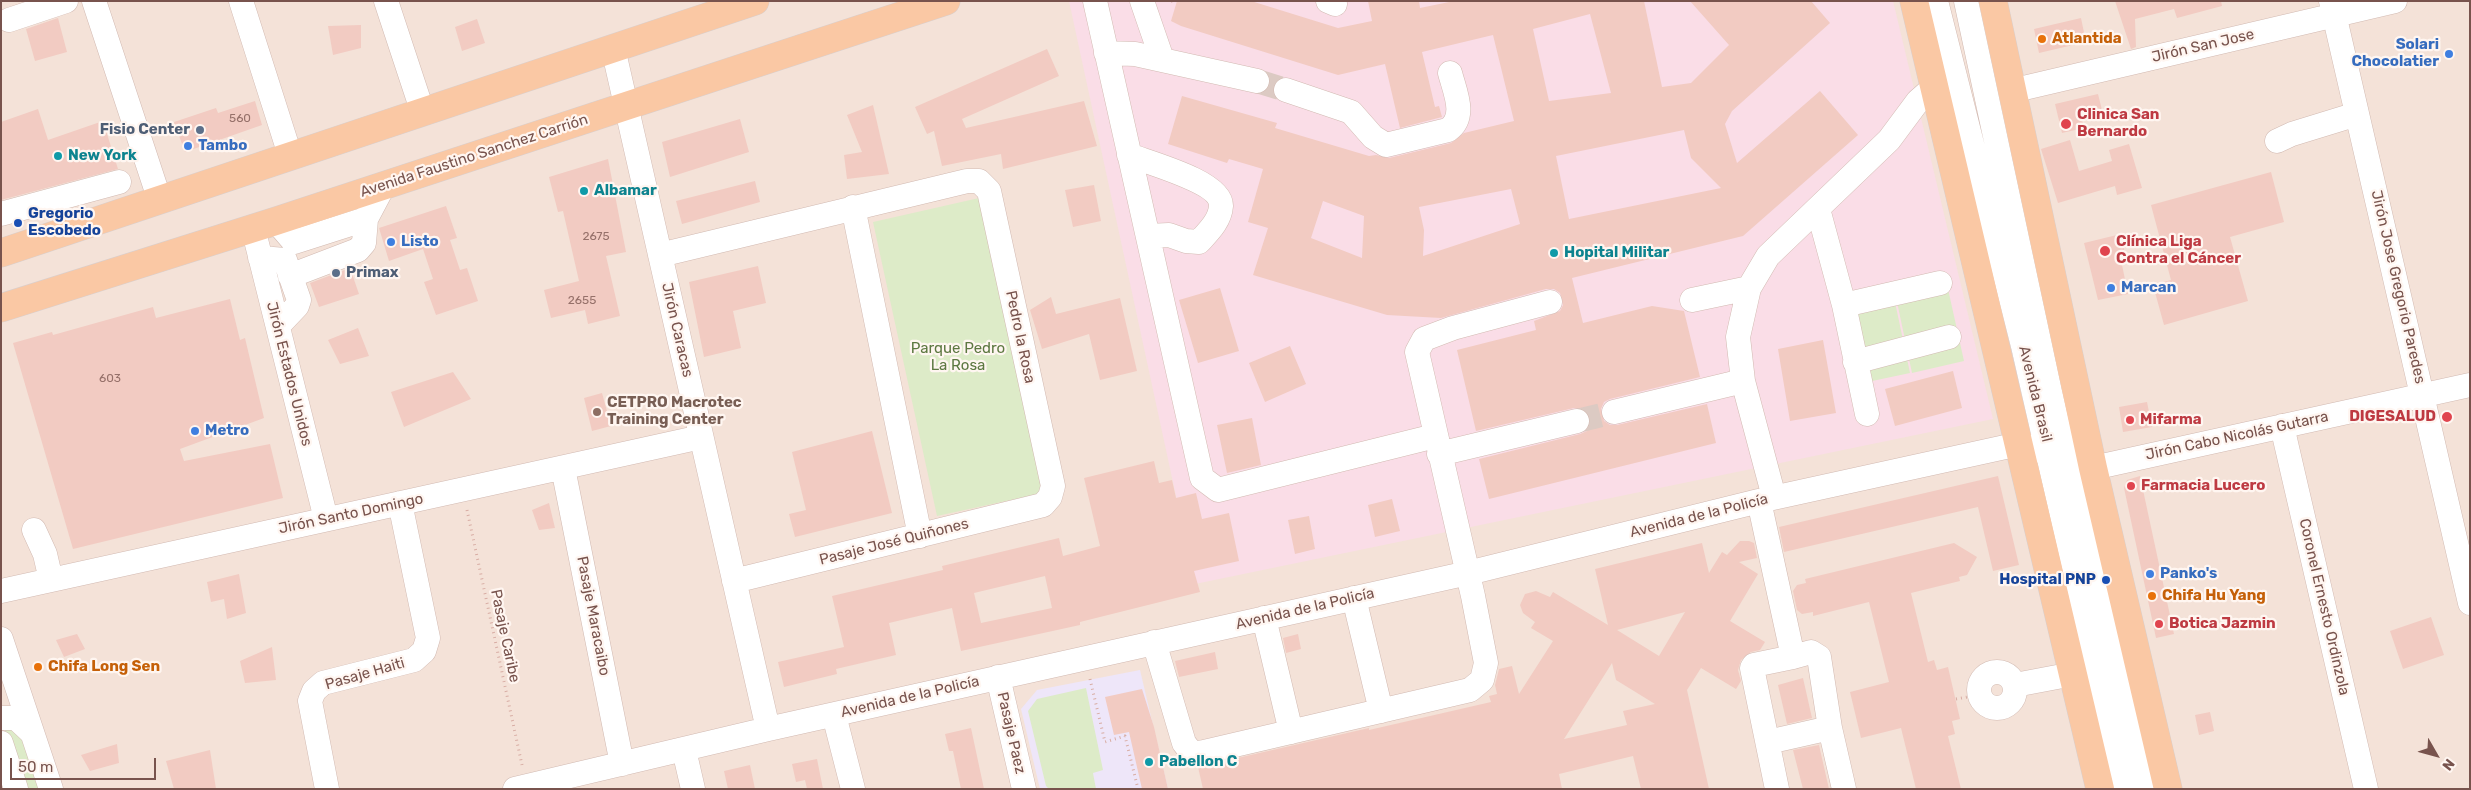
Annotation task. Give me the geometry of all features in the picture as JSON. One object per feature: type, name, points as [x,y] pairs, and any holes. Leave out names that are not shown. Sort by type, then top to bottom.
[{"type":"main road","points":[[1,253],[756,1]]},
{"type":"main road","name":"Avenida Faustino Sanchez Carrión","points":[[1,308],[626,107],[946,1]]},
{"type":"main road","name":"Avenida Brasil","points":[[1914,1],[2100,789]]},
{"type":"main road","points":[[1931,1],[1935,92]]},
{"type":"main road","points":[[1975,1],[1998,72],[2011,91]]},
{"type":"main road","name":"Avenida Brasil","points":[[1993,1],[2011,91],[2060,420],[2093,468],[2168,789]]},
{"type":"street","points":[[9,20],[66,1]]},
{"type":"street","points":[[94,1],[160,201]]},
{"type":"street","points":[[241,1],[290,155]]},
{"type":"street","points":[[386,1],[423,113]]},
{"type":"street","points":[[1095,1],[1202,478],[1209,486],[1218,490],[1437,445],[1577,421]]},
{"type":"street","points":[[1142,1],[1162,59]]},
{"type":"street","name":"Avenida Brasil","points":[[1936,1],[2060,420]]},
{"type":"street","name":"Avenida Brasil","points":[[1966,1],[2060,420],[2058,457],[2125,789]]},
{"type":"street","name":"Jirón San Jose","points":[[2011,91],[2333,8],[2395,1]]},
{"type":"street","name":"Jirón Jose Gregorio Paredes","points":[[2333,8],[2470,603]]},
{"type":"street","name":"Jirón Caracas","points":[[613,48],[768,728]]},
{"type":"street","points":[[1106,53],[1136,54],[1257,81]]},
{"type":"street","points":[[1286,90],[1351,112],[1373,137],[1386,145],[1448,130],[1454,126],[1460,115],[1450,73]]},
{"type":"street","points":[[1793,657],[1744,381],[1738,337],[1749,288],[1768,256],[1889,140],[1918,101],[1935,92]]},
{"type":"street","points":[[2277,141],[2292,134],[2357,114]]},
{"type":"street","points":[[1129,156],[1200,182],[1216,192],[1221,205],[1215,225],[1199,242],[1186,241],[1169,235],[1148,236]]},
{"type":"street","name":"Pedro la Rosa","points":[[852,207],[967,181],[979,181],[988,191],[1052,486],[1050,497]]},
{"type":"street","points":[[1,214],[110,184],[109,218]]},
{"type":"street","points":[[260,258],[290,259],[358,250],[364,243],[366,219],[384,184]]},
{"type":"street","points":[[41,203],[50,237]]},
{"type":"street","points":[[660,255],[852,207],[920,536]]},
{"type":"street","points":[[1818,209],[1844,305],[1867,414]]},
{"type":"street","points":[[290,259],[366,219]]},
{"type":"street","points":[[264,224],[290,259],[298,303],[278,326]]},
{"type":"street","name":"Jirón Estados Unidos","points":[[264,224],[260,258],[326,519]]},
{"type":"street","points":[[1844,305],[1940,283]]},
{"type":"street","points":[[1692,300],[1749,288]]},
{"type":"street","points":[[1154,642],[1184,743],[1191,752],[1200,753],[1470,690],[1482,680],[1486,663],[1468,573],[1417,352],[1424,339],[1453,328],[1550,302]]},
{"type":"street","points":[[1855,362],[1949,337]]},
{"type":"street","points":[[1614,412],[1744,381]]},
{"type":"street","name":"Jirón Cabo Nicolás Gutarra","points":[[2093,468],[2470,384]]},
{"type":"street","points":[[2019,444],[2060,420]]},
{"type":"street","name":"Coronel Ernesto Ordinzola","points":[[2282,426],[2366,789]]},
{"type":"street","name":"Jirón Santo Domingo","points":[[1,591],[701,437]]},
{"type":"street","points":[[2019,444],[2093,468]]},
{"type":"street","name":"Avenida de la Policía","points":[[521,788],[684,750],[768,728],[834,715],[1086,657],[1468,573],[1766,499],[2019,444]]},
{"type":"street","name":"Avenida Brasil","points":[[2058,457],[2143,789]]},
{"type":"street","name":"Pasaje Maracaibo","points":[[563,468],[622,764]]},
{"type":"street","name":"Pasaje José Quiñones","points":[[734,581],[1043,505],[1050,497]]},
{"type":"street","name":"Pasaje Haiti","points":[[327,789],[310,702],[314,691],[323,684],[414,660],[424,651],[428,638],[400,503]]},
{"type":"street","points":[[28,535],[45,554],[44,582]]},
{"type":"street","points":[[1354,598],[1381,711]]},
{"type":"street","points":[[1264,618],[1291,732]]},
{"type":"street","points":[[1,639],[51,789]]},
{"type":"street","points":[[1777,789],[1752,668],[1754,665],[1811,652],[1820,657],[1830,728],[1844,789]]},
{"type":"street","points":[[1979,694],[1981,680],[1990,672],[2003,672],[2015,685],[2073,674]]},
{"type":"street","name":"Pasaje Paez","points":[[998,677],[1024,789]]},
{"type":"street","points":[[834,715],[853,789]]},
{"type":"street","points":[[1,718],[16,718],[32,733]]},
{"type":"street","points":[[1768,742],[1830,728]]},
{"type":"street","points":[[1,743],[16,789]]},
{"type":"street","points":[[684,750],[693,789]]},
{"type":"path","name":"Pasaje Caribe","points":[[462,490],[521,788]]},
{"type":"path","points":[[1086,657],[1105,742],[1126,736],[1138,789]]},
{"type":"path","points":[[1956,699],[1979,694]]},
{"type":"shaded area","points":[[1,1],[2470,1],[2470,789],[1,789]]},
{"type":"shaded area","points":[[1069,1],[1893,1],[1993,419],[1195,584]]},
{"type":"shaded area","points":[[1140,670],[1168,789],[1040,789],[1021,709],[1037,690]]},
{"type":"green space","name":"Parque Pedro La Rosa","points":[[979,198],[1043,493],[937,516],[873,222]]},
{"type":"green space","points":[[1944,271],[1964,361],[1912,373],[1893,283]]},
{"type":"green space","points":[[1891,283],[1910,373],[1858,384],[1839,294]]},
{"type":"green space","points":[[1086,688],[1103,770],[1093,773],[1096,789],[1049,789],[1046,786],[1028,711],[1037,699]]},
{"type":"green space","points":[[19,721],[42,789],[25,789],[4,727]]},
{"type":"building","name":"Hopital Militar","points":[[1177,1],[1251,1],[1338,28],[1372,21],[1368,1],[1419,1],[1420,8],[1454,1],[1644,1],[1662,87],[1691,83],[1729,45],[1690,1],[1811,1],[1830,23],[1732,111],[1725,124],[1737,163],[1820,91],[1858,135],[1743,236],[1572,278],[1583,323],[1652,306],[1684,311],[1700,377],[1610,399],[1604,402],[1601,409],[1604,421],[1610,425],[1617,425],[1707,404],[1716,443],[1489,499],[1479,459],[1580,434],[1587,431],[1590,418],[1587,411],[1574,408],[1476,431],[1457,350],[1536,330],[1534,321],[1560,311],[1563,305],[1560,293],[1554,289],[1546,289],[1441,318],[1387,315],[1253,275],[1268,228],[1248,222],[1263,169],[1229,159],[1227,163],[1168,144],[1182,96],[1277,123],[1275,128],[1369,156],[1376,155],[1389,158],[1451,143],[1464,133],[1514,121],[1493,35],[1422,52],[1435,107],[1439,106],[1442,117],[1400,128],[1385,64],[1338,75],[1181,26],[1171,21]],"holes":[[[1590,14],[1611,93],[1549,101],[1533,29]],[[1684,130],[1691,158],[1721,188],[1569,219],[1556,156]],[[1511,189],[1520,224],[1423,256],[1424,230],[1419,207]],[[1323,201],[1364,216],[1362,258],[1311,238]]]},
{"type":"building","points":[[2115,1],[2221,1],[2222,6],[2177,18],[2174,9],[2135,19],[2136,47],[2131,49]]},
{"type":"building","points":[[58,18],[67,52],[35,61],[26,29]]},
{"type":"building","points":[[2081,18],[2086,42],[2039,53],[2034,29]]},
{"type":"building","points":[[477,19],[485,43],[462,51],[455,27]]},
{"type":"building","points":[[361,25],[361,48],[333,55],[328,26]]},
{"type":"building","points":[[1047,49],[1059,76],[962,119],[966,128],[1084,101],[1097,146],[1003,169],[1001,154],[942,166],[934,131],[927,134],[915,107]]},
{"type":"building","points":[[2098,94],[2103,114],[2082,119],[2084,128],[2062,133],[2055,104]]},
{"type":"building","points":[[255,101],[262,125],[185,152],[174,122],[216,108],[218,113]]},
{"type":"building","points":[[873,105],[889,174],[847,179],[844,155],[862,152],[847,115]]},
{"type":"building","name":"New York","points":[[38,109],[48,140],[103,121],[118,169],[1,200],[1,122]]},
{"type":"building","points":[[740,119],[749,152],[670,177],[662,142]]},
{"type":"building","points":[[2070,140],[2079,171],[2112,161],[2109,150],[2129,144],[2142,188],[2117,195],[2115,186],[2058,203],[2041,149]]},
{"type":"building","points":[[608,159],[626,252],[606,256],[620,316],[588,324],[585,310],[551,318],[544,290],[579,281],[563,211],[558,212],[549,177]]},
{"type":"building","points":[[2271,172],[2284,222],[2230,237],[2248,301],[2164,325],[2153,285],[2171,280],[2151,205]]},
{"type":"building","points":[[755,181],[760,202],[682,224],[676,201]]},
{"type":"building","points":[[1094,185],[1101,221],[1073,227],[1065,190]]},
{"type":"building","points":[[446,206],[457,238],[450,240],[460,270],[467,268],[478,301],[436,315],[424,282],[433,279],[423,249],[389,261],[379,228]]},
{"type":"building","points":[[2121,234],[2126,259],[2121,260],[2128,294],[2098,300],[2084,243]]},
{"type":"building","points":[[758,266],[766,303],[733,311],[741,348],[704,357],[689,282]]},
{"type":"building","points":[[350,268],[359,294],[319,307],[310,283]]},
{"type":"building","points":[[1220,288],[1239,351],[1198,363],[1179,300]]},
{"type":"building","points":[[1051,297],[1056,314],[1120,298],[1137,371],[1100,380],[1089,334],[1042,349],[1030,310]]},
{"type":"building","points":[[230,299],[240,340],[245,338],[264,418],[180,449],[184,461],[270,444],[283,498],[73,549],[13,343],[52,332],[53,335],[153,307],[156,318]]},
{"type":"building","points":[[358,328],[369,356],[340,364],[328,340]]},
{"type":"building","points":[[1823,340],[1836,413],[1790,421],[1778,349]]},
{"type":"building","points":[[1290,346],[1306,384],[1265,402],[1249,363]]},
{"type":"building","points":[[1953,371],[1962,408],[1895,426],[1885,389]]},
{"type":"building","points":[[453,372],[471,399],[404,427],[391,392]]},
{"type":"building","name":"CETPRO Macrotec Training Center","points":[[602,393],[611,426],[592,431],[584,398]]},
{"type":"building","points":[[2147,402],[2152,427],[2123,432],[2119,407]]},
{"type":"building","points":[[1252,418],[1261,465],[1227,473],[1217,425]]},
{"type":"building","points":[[872,431],[892,513],[795,537],[789,514],[806,510],[792,452]]},
{"type":"building","points":[[1154,461],[1159,483],[1172,480],[1176,498],[1196,493],[1202,519],[1229,513],[1239,561],[1194,571],[1200,592],[1080,622],[1080,625],[961,651],[952,608],[889,623],[896,655],[836,669],[837,674],[784,687],[778,662],[844,647],[832,596],[943,570],[942,566],[1059,538],[1063,556],[1100,546],[1084,478]],"holes":[[[1045,576],[1052,608],[981,623],[974,593]]]},
{"type":"building","points":[[1998,476],[2019,565],[1993,571],[1978,507],[1784,552],[1779,527]]},
{"type":"building","points":[[2140,476],[2174,634],[2156,638],[2124,488],[2127,480]]},
{"type":"building","points":[[1392,499],[1400,531],[1375,537],[1368,505]]},
{"type":"building","points":[[549,503],[555,528],[539,530],[532,510]]},
{"type":"building","points":[[1309,516],[1315,549],[1295,554],[1288,520]]},
{"type":"building","points":[[1740,541],[1754,543],[1757,558],[1739,562],[1758,574],[1730,621],[1765,642],[1760,650],[1751,652],[1741,660],[1738,670],[1741,681],[1736,689],[1701,668],[1687,690],[1709,789],[1641,789],[1633,756],[1559,774],[1562,789],[1203,789],[1198,767],[1491,702],[1489,696],[1497,694],[1495,685],[1499,669],[1512,666],[1519,694],[1553,641],[1531,628],[1535,622],[1523,613],[1520,605],[1525,594],[1536,591],[1550,597],[1553,592],[1608,625],[1595,569],[1702,543],[1709,573],[1722,552],[1727,555]],"holes":[[[1685,612],[1659,656],[1617,630]],[[1612,663],[1616,680],[1655,704],[1623,711],[1627,725],[1564,739]]]},
{"type":"building","points":[[1954,543],[1977,557],[1967,575],[1959,577],[1960,581],[1911,593],[1928,662],[1934,660],[1937,670],[1948,667],[1960,719],[1952,721],[1955,734],[1948,736],[1961,789],[1916,789],[1901,728],[1861,738],[1850,692],[1889,682],[1869,602],[1813,616],[1813,612],[1802,614],[1797,610],[1793,591],[1797,585],[1806,583],[1805,579]]},
{"type":"building","points":[[239,574],[246,613],[227,619],[224,599],[211,602],[207,582]]},
{"type":"building","points":[[2431,617],[2444,655],[2403,669],[2390,631]]},
{"type":"building","points":[[77,634],[85,649],[64,657],[56,640]]},
{"type":"building","points":[[1298,634],[1301,649],[1286,653],[1283,638]]},
{"type":"building","points":[[272,647],[276,680],[245,683],[240,661]]},
{"type":"building","points":[[1215,652],[1218,669],[1179,677],[1175,661]]},
{"type":"building","points":[[1803,678],[1812,718],[1787,724],[1778,685]]},
{"type":"building","name":"Pabellon C","points":[[1142,689],[1154,727],[1168,789],[1142,789],[1129,732],[1114,735],[1105,697]]},
{"type":"building","points":[[2210,712],[2214,731],[2199,735],[2195,715]]},
{"type":"building","points":[[971,728],[984,789],[961,789],[953,751],[949,751],[945,734]]},
{"type":"building","points":[[117,744],[119,763],[90,771],[81,755]]},
{"type":"building","points":[[1819,745],[1829,789],[1803,789],[1793,750]]},
{"type":"building","points":[[210,750],[216,789],[174,789],[166,761]]},
{"type":"building","points":[[817,759],[823,789],[807,789],[805,780],[796,782],[792,764]]},
{"type":"building","points":[[750,765],[755,789],[728,789],[724,771]]},
{"type":"tunnel","points":[[1257,81],[1286,90]]},
{"type":"tunnel","points":[[1577,421],[1614,412]]},
{"type":"place","name":"Atlantida","points":[[2042,39]]},
{"type":"place","name":"Solari Chocolatier","points":[[2449,54]]},
{"type":"place","name":"Clinica San Bernardo","points":[[2066,124]]},
{"type":"place","name":"Fisio Center","points":[[200,130]]},
{"type":"place","name":"Tambo","points":[[188,146]]},
{"type":"place","name":"New York","points":[[58,156]]},
{"type":"place","name":"Albamar","points":[[584,191]]},
{"type":"place","name":"Gregorio Escobedo","points":[[18,223]]},
{"type":"place","name":"Listo","points":[[391,242]]},
{"type":"place","name":"Clínica Liga Contra el Cáncer","points":[[2105,251]]},
{"type":"place","name":"Hopital Militar","points":[[1554,253]]},
{"type":"place","name":"Primax","points":[[336,273]]},
{"type":"place","name":"Marcan","points":[[2111,288]]},
{"type":"place","name":"CETPRO Macrotec Training Center","points":[[597,412]]},
{"type":"place","name":"DIGESALUD","points":[[2447,417]]},
{"type":"place","name":"Mifarma","points":[[2130,420]]},
{"type":"place","name":"Metro","points":[[195,431]]},
{"type":"place","name":"Farmacia Lucero","points":[[2131,486]]},
{"type":"place","name":"Panko's","points":[[2150,574]]},
{"type":"place","name":"Hospital PNP","points":[[2106,580]]},
{"type":"place","name":"Chifa Hu Yang","points":[[2152,596]]},
{"type":"place","name":"Botica Jazmin","points":[[2159,624]]},
{"type":"place","name":"Chifa Long Sen","points":[[38,667]]},
{"type":"place","name":"Pabellon C","points":[[1149,762]]}]
